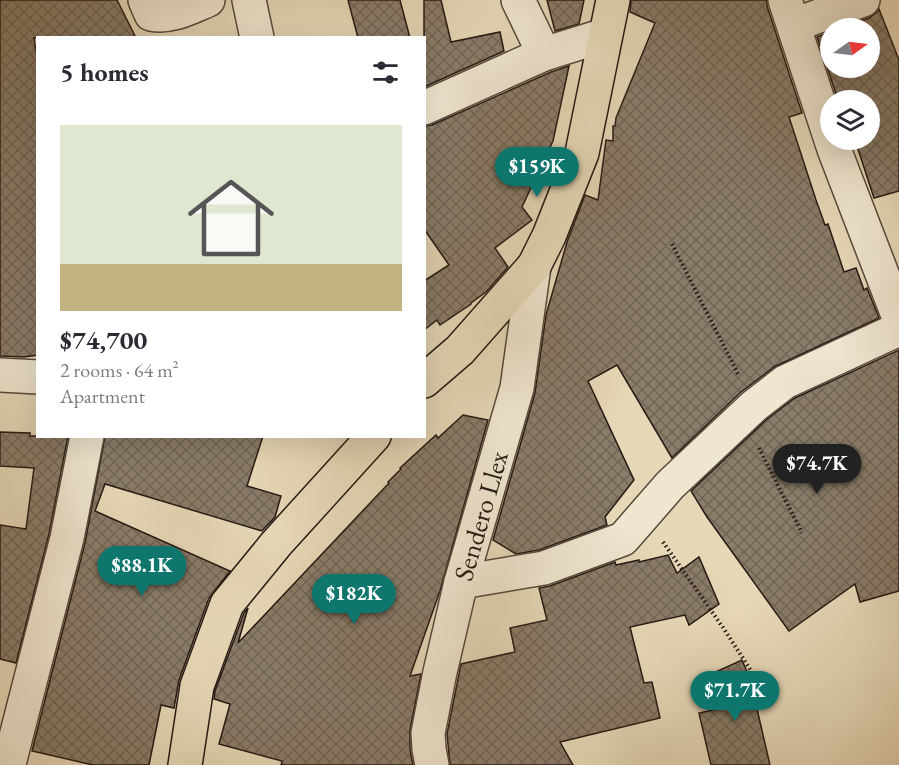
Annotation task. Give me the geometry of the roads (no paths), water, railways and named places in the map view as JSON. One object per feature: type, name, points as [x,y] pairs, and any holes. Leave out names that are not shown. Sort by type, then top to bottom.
[{"type":"main road","points":[[426,379],[460,350],[534,266],[549,236],[582,153],[613,0]]},
{"type":"main road","points":[[186,765],[197,686],[227,604],[276,544],[372,438]]},
{"type":"street","points":[[145,0],[150,14],[162,16],[181,12],[208,0]]},
{"type":"street","points":[[249,0],[257,36]]},
{"type":"street","points":[[518,0],[544,54]]},
{"type":"street","points":[[863,0],[790,13],[834,149],[899,318]]},
{"type":"street","points":[[426,107],[544,54],[605,35]]},
{"type":"street","name":"Sendero Llex","points":[[432,765],[428,733],[440,672],[461,582],[517,388],[534,266]]},
{"type":"street","points":[[461,582],[544,568],[623,539],[670,485],[748,411],[785,382],[899,329]]},
{"type":"street","points":[[0,375],[36,376]]},
{"type":"street","points":[[10,760],[68,538],[87,438]]}]
